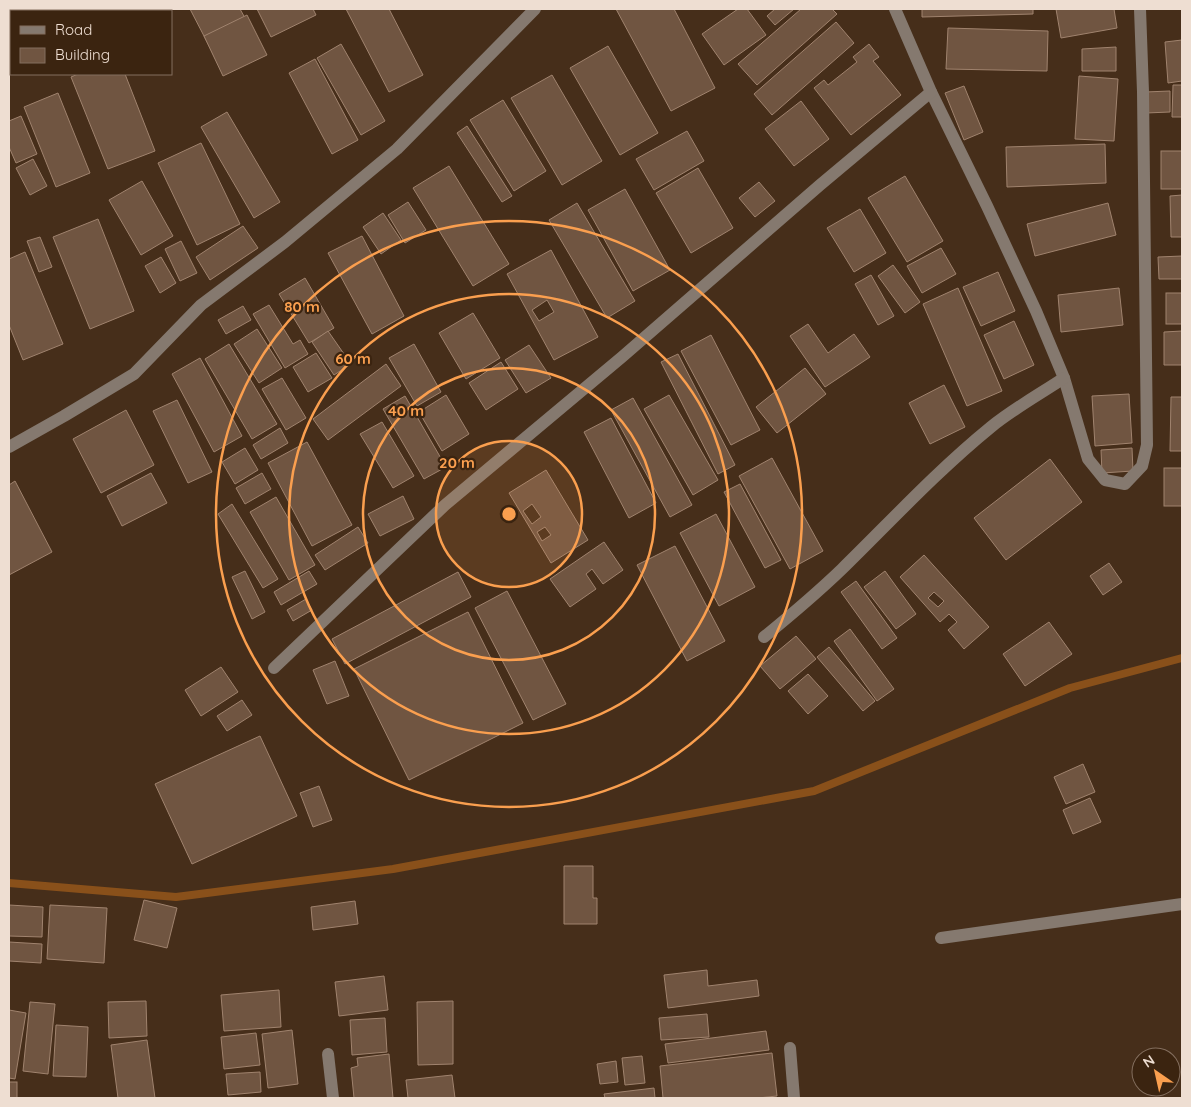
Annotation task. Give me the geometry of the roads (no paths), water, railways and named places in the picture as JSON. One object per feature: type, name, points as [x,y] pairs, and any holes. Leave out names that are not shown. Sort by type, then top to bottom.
[{"type":"street","points":[[80,10],[85,9]]},
{"type":"street","points":[[9,447],[134,374],[202,305],[286,242],[397,149],[535,9]]},
{"type":"street","points":[[895,9],[931,92],[988,206],[1032,302],[1064,378],[1088,459],[1105,480],[1125,484],[1142,466],[1146,445],[1143,92],[1140,9]]},
{"type":"street","points":[[274,668],[445,505],[622,357],[820,185],[931,92]]},
{"type":"street","points":[[764,637],[841,570],[910,500],[992,426],[1064,378]]},
{"type":"street","points":[[941,938],[1182,904]]},
{"type":"street","points":[[790,1048],[794,1098]]},
{"type":"street","points":[[328,1054],[333,1098]]},
{"type":"waterway","points":[[9,883],[176,897],[393,869],[814,791],[1070,688],[1182,658]]}]
